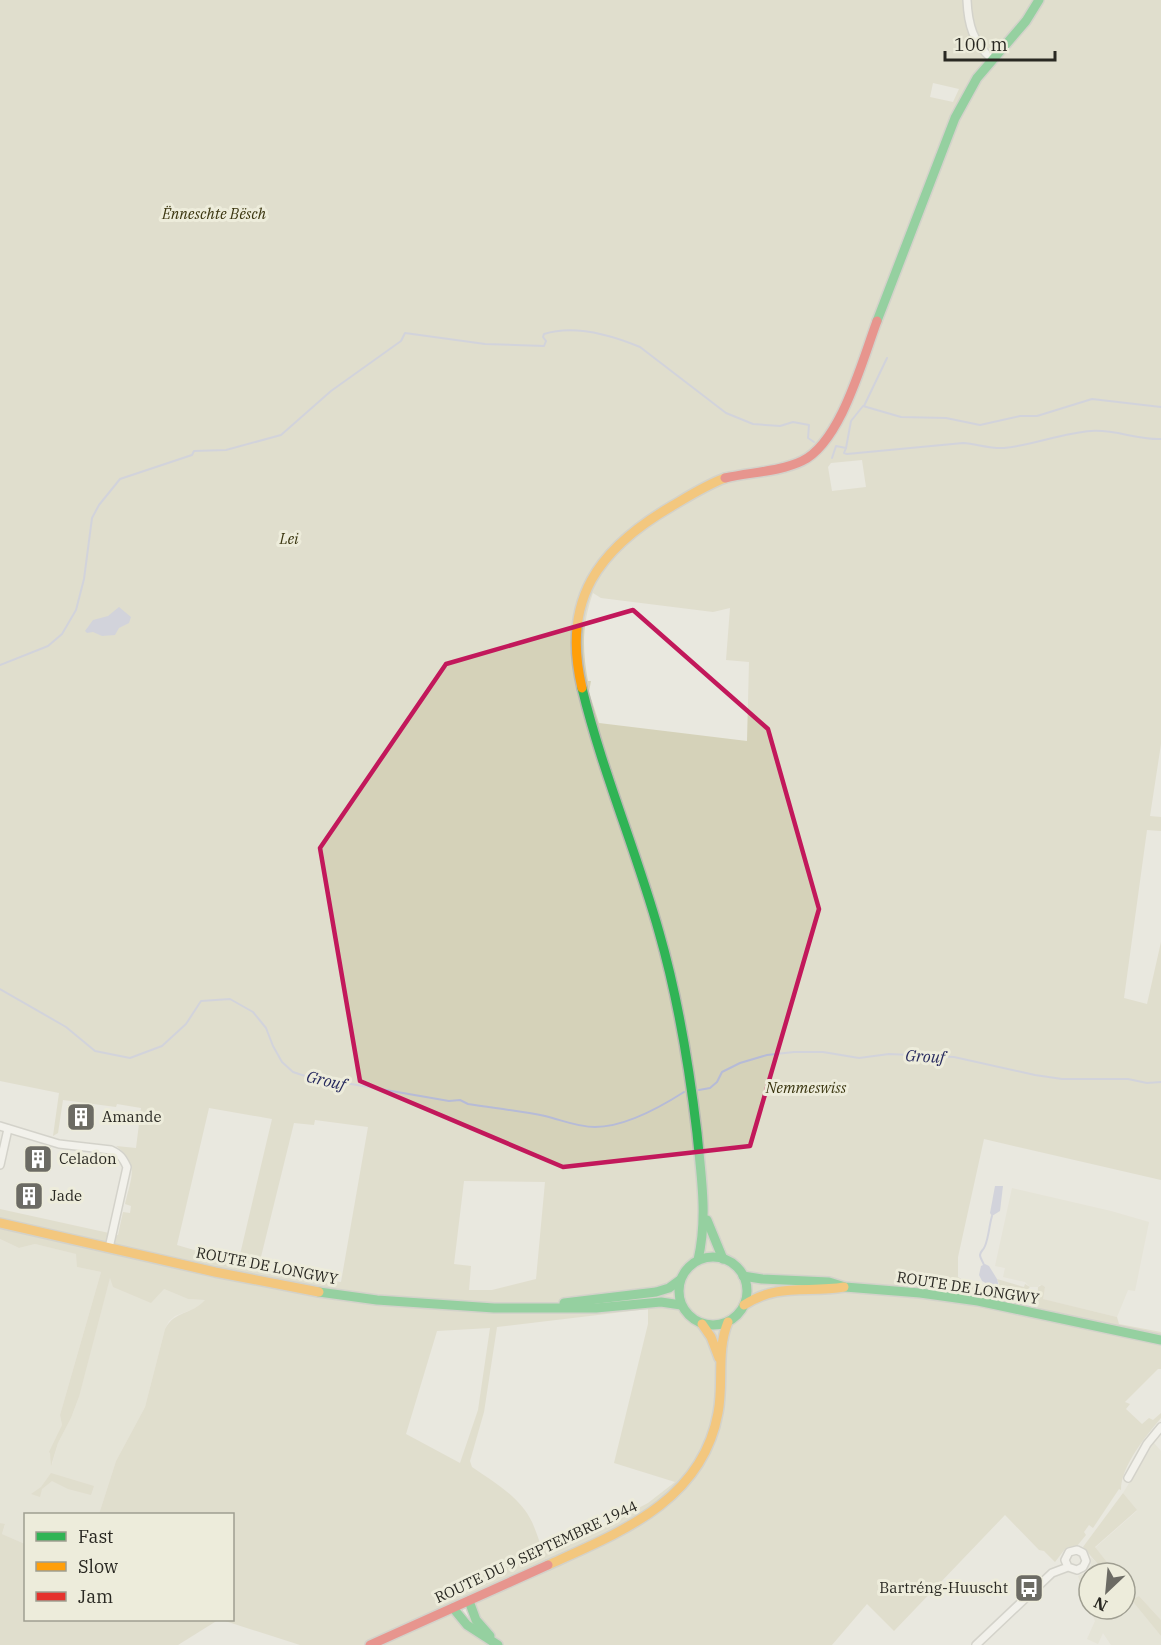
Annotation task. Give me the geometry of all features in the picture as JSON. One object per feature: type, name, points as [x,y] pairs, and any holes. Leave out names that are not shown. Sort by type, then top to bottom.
[{"type":"main road","points":[[698,1260],[706,1218],[694,1106],[680,1019],[651,905],[614,796],[582,687],[576,649],[578,616],[583,598],[596,571],[610,551],[634,529],[723,479],[796,464],[818,452],[826,443],[840,419],[955,118],[977,78],[1026,21],[1039,0]]},
{"type":"main road","points":[[706,1218],[723,1259]]},
{"type":"main road","name":"ROUTE DE LONGWY","points":[[0,1223],[295,1288],[355,1298],[433,1305],[531,1308],[598,1308],[665,1302],[681,1305]]},
{"type":"main road","points":[[702,1324],[728,1322],[740,1312],[744,1305],[747,1290],[743,1276],[738,1268],[723,1259],[714,1257],[698,1260],[684,1272],[680,1280],[679,1297],[686,1313],[702,1324],[711,1337],[720,1361]]},
{"type":"main road","name":"ROUTE DE LONGWY","points":[[743,1276],[829,1282],[845,1287],[920,1293],[978,1301],[1161,1340]]},
{"type":"main road","name":"ROUTE DE LONGWY","points":[[531,1308],[656,1292],[669,1288],[680,1280]]},
{"type":"main road","name":"ROUTE DE LONGWY","points":[[744,1305],[759,1295],[770,1292],[830,1291],[845,1287]]},
{"type":"main road","name":"ROUTE DU 9 SEPTEMBRE 1944","points":[[370,1645],[618,1533],[649,1516],[670,1499],[687,1481],[701,1461],[710,1442],[719,1402],[722,1338],[728,1322]]},
{"type":"main road","points":[[470,1601],[480,1628],[500,1645]]},
{"type":"main road","points":[[453,1608],[459,1619],[472,1631],[500,1645]]},
{"type":"street","points":[[967,0],[968,16],[974,36],[980,47],[992,59]]},
{"type":"street","points":[[0,1126],[59,1144],[111,1150],[118,1153],[124,1160],[126,1175],[109,1248]]},
{"type":"street","points":[[0,1165],[8,1129]]},
{"type":"street","points":[[1128,1478],[1147,1444],[1161,1427]]},
{"type":"street","points":[[976,1645],[1052,1573],[1068,1567]]},
{"type":"highlighted area","points":[[633,610],[768,729],[819,909],[750,1146],[563,1167],[360,1081],[320,848],[446,664]]},
{"type":"shaded area","points":[[1012,1188],[1149,1222],[1135,1291],[1128,1290],[1117,1317],[1042,1299],[1045,1287],[1039,1285],[1030,1287],[1025,1282],[1003,1277],[1005,1268],[995,1266]]},
{"type":"shaded area","points":[[0,1239],[19,1248],[35,1244],[77,1254],[77,1267],[101,1272],[60,1415],[62,1425],[50,1453],[52,1464],[58,1443],[78,1400],[110,1277],[164,1289],[188,1299],[206,1300],[199,1307],[175,1316],[169,1321],[145,1407],[116,1461],[99,1513],[24,1513],[24,1544],[2,1534],[5,1525],[0,1523]]},
{"type":"shaded area","points":[[1154,1443],[1161,1451],[1161,1620],[1139,1596],[1137,1597],[1137,1561],[1106,1561],[1095,1548],[1137,1511],[1123,1493]]},
{"type":"shaded area","points":[[1137,1607],[1161,1636],[1161,1645],[1111,1645],[1103,1633],[1098,1644],[1087,1639],[1095,1621],[1137,1621]]},
{"type":"green space","points":[[0,0],[1161,0],[1161,744],[1150,816],[1161,817],[1161,831],[1147,830],[1124,998],[1147,1004],[1161,942],[1161,1180],[984,1139],[958,1257],[958,1277],[966,1282],[995,1288],[999,1284],[997,1279],[1030,1287],[1021,1296],[1009,1297],[965,1289],[924,1293],[1037,1313],[1038,1287],[1042,1285],[1045,1287],[1043,1299],[1117,1317],[1119,1324],[1161,1332],[1161,1369],[1158,1369],[1125,1402],[1130,1404],[1126,1409],[1142,1424],[1149,1418],[1153,1420],[1161,1413],[1161,1418],[1130,1461],[1125,1471],[1121,1490],[1119,1489],[1093,1528],[1089,1525],[1084,1532],[1086,1535],[1077,1546],[1065,1549],[1055,1562],[1044,1551],[1039,1550],[1005,1515],[894,1631],[867,1604],[832,1645],[501,1645],[489,1636],[469,1601],[453,1608],[459,1619],[498,1645],[300,1645],[225,1621],[234,1621],[234,1513],[99,1513],[116,1461],[145,1407],[165,1329],[179,1315],[195,1308],[205,1300],[188,1299],[164,1289],[151,1303],[113,1287],[110,1278],[79,1397],[58,1443],[51,1466],[49,1452],[62,1425],[60,1415],[101,1272],[77,1267],[76,1254],[35,1244],[19,1248],[0,1239],[0,1209],[118,1235],[123,1212],[130,1213],[131,1206],[125,1204],[132,1172],[128,1159],[116,1146],[136,1148],[141,1108],[63,1100],[58,1133],[53,1136],[59,1093],[0,1081]],"holes":[[[933,83],[959,89],[953,102],[930,97]],[[862,460],[866,487],[832,491],[828,467],[831,463]],[[593,593],[601,598],[713,612],[730,608],[726,660],[749,662],[747,741],[599,723],[589,692],[591,681],[588,681],[584,637]],[[209,1108],[272,1119],[238,1263],[177,1245]],[[315,1120],[368,1127],[341,1282],[258,1269],[294,1123],[314,1125]],[[464,1181],[545,1182],[536,1279],[492,1290],[469,1290],[471,1266],[454,1264]],[[648,1309],[648,1324],[614,1463],[675,1482],[648,1503],[612,1522],[542,1549],[532,1522],[521,1505],[506,1491],[472,1467],[470,1461],[484,1412],[497,1327]],[[490,1328],[478,1410],[460,1463],[406,1434],[437,1331]]]},
{"type":"green space","points":[[51,1473],[94,1486],[91,1495],[68,1489],[52,1481],[42,1489],[40,1497],[31,1494],[41,1487]]},
{"type":"green space","points":[[1123,1493],[1137,1510],[1095,1547],[1106,1561],[1095,1561],[1083,1547]]},
{"type":"green space","points":[[0,1523],[5,1524],[2,1534],[24,1544],[24,1621],[216,1621],[178,1645],[0,1645]]},
{"type":"green space","points":[[1139,1596],[1161,1620],[1161,1636],[1137,1607],[1137,1597]]},
{"type":"water","points":[[119,607],[131,617],[129,623],[119,628],[115,635],[102,636],[85,631],[93,620],[108,616]]},
{"type":"water","points":[[995,1186],[1003,1186],[1000,1211],[992,1216],[990,1213]]},
{"type":"water","points":[[985,1264],[989,1266],[997,1279],[999,1287],[995,1288],[982,1281],[979,1275],[981,1266]]},
{"type":"waterway","points":[[0,665],[48,646],[62,634],[76,610],[84,579],[92,518],[99,505],[120,479],[192,455],[194,451],[226,450],[281,435],[331,391],[401,341],[405,333],[485,344],[544,346],[546,341],[544,334],[556,331],[593,332],[617,338],[640,347],[726,413],[753,424],[780,426],[793,422],[809,425],[808,438],[814,442]]},
{"type":"waterway","points":[[864,406],[887,358]]},
{"type":"waterway","points":[[846,448],[851,421],[863,406],[901,417],[946,418],[980,425],[1020,416],[1037,416],[1092,399],[1161,407]]},
{"type":"waterway","points":[[832,458],[836,446],[846,448],[844,453],[847,454],[963,443],[1004,448],[1091,431],[1161,439]]},
{"type":"waterway","name":"Grouf","points":[[0,989],[66,1027],[95,1051],[130,1058],[162,1046],[186,1024],[201,1001],[230,999],[253,1012],[266,1028],[282,1062],[293,1072],[323,1082],[328,1080],[449,1101],[460,1100],[468,1104],[536,1114],[588,1127],[606,1126],[630,1120],[684,1092]]},
{"type":"waterway","name":"Grouf","points":[[699,1090],[710,1088],[717,1082],[722,1072],[740,1063],[767,1055],[794,1052],[823,1052],[859,1058],[889,1054],[954,1057],[1062,1079],[1128,1079],[1147,1083],[1161,1082]]},
{"type":"waterway","points":[[984,1265],[980,1255],[986,1242],[992,1216]]},
{"type":"traffic: fast","points":[[877,321],[955,118],[977,78],[1026,21],[1039,0]]},
{"type":"traffic: fast","points":[[582,688],[599,750],[650,901],[677,1007],[690,1082],[702,1181],[703,1228],[698,1260]]},
{"type":"traffic: fast","points":[[707,1220],[723,1259]]},
{"type":"traffic: fast","points":[[713,1257],[726,1260],[737,1267],[744,1278],[747,1291],[744,1304],[737,1315],[726,1322],[713,1325],[700,1322],[689,1315],[682,1304],[679,1291],[682,1278],[689,1267],[700,1260],[713,1257]]},
{"type":"traffic: fast","points":[[743,1276],[829,1282],[845,1287],[920,1293],[978,1301],[1161,1340]]},
{"type":"traffic: fast","points":[[564,1303],[656,1292],[669,1288],[680,1280]]},
{"type":"traffic: fast","points":[[319,1292],[377,1300],[494,1308],[596,1308],[661,1302],[681,1305]]},
{"type":"traffic: fast","points":[[469,1601],[476,1620],[490,1636]]},
{"type":"traffic: fast","points":[[453,1608],[467,1625],[498,1645]]},
{"type":"traffic: slow","points":[[582,688],[577,657],[577,628],[582,603],[591,580],[605,559],[646,523],[698,491],[725,478]]},
{"type":"traffic: slow","points":[[0,1223],[215,1272],[319,1292]]},
{"type":"traffic: slow","points":[[744,1305],[756,1298],[780,1291],[844,1287]]},
{"type":"traffic: slow","points":[[548,1565],[630,1526],[676,1491],[695,1469],[709,1443],[718,1413],[722,1344],[728,1322]]},
{"type":"traffic: slow","points":[[702,1324],[711,1337],[719,1358]]},
{"type":"traffic: jam","points":[[725,478],[793,465],[816,451],[839,419],[857,378],[877,321]]},
{"type":"traffic: jam","points":[[370,1645],[548,1565]]},
{"type":"place","name":"Amande","points":[[81,1117]]},
{"type":"place","name":"Celadon","points":[[38,1159]]},
{"type":"place","name":"Jade","points":[[29,1196]]},
{"type":"place","name":"Bartréng-Huuscht","points":[[1029,1588]]},
{"type":"park label","name":"Ënneschte Bësch","points":[[214,214]]},
{"type":"park label","name":"Lei","points":[[289,539]]},
{"type":"park label","name":"Nemmeswiss","points":[[806,1088]]}]
